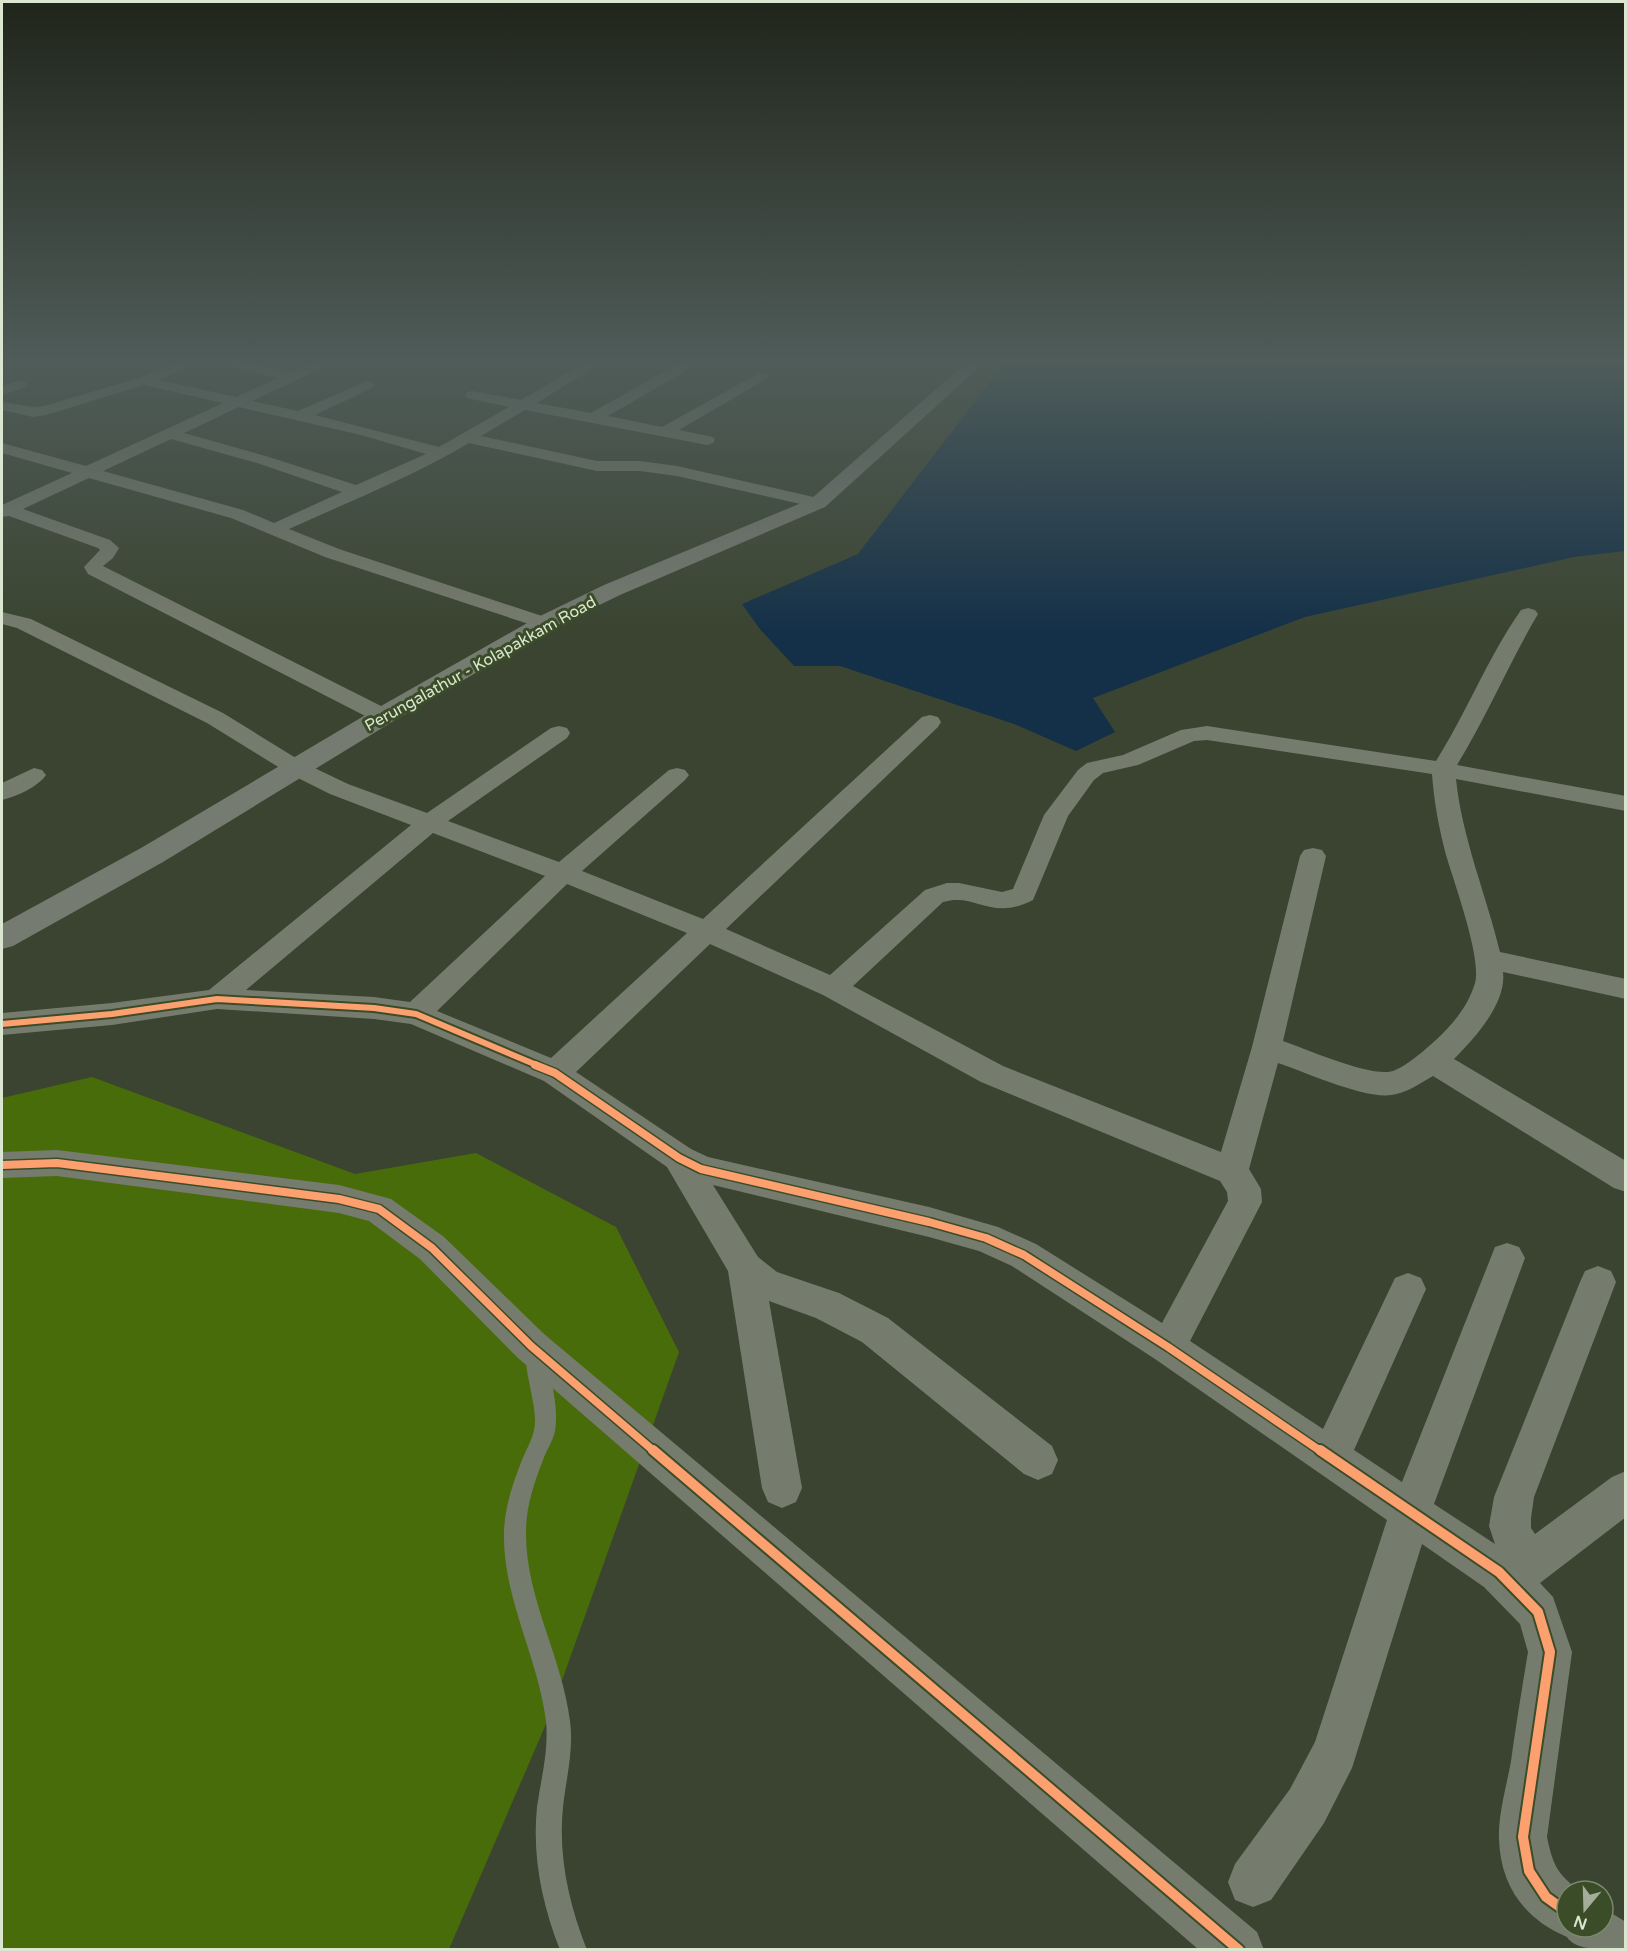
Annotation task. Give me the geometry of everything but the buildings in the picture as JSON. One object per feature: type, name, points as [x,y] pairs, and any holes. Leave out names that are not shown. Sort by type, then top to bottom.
[{"type":"main road","name":"Perungalathur - Kolapakkam Road","points":[[2,938],[152,855],[383,716],[544,623],[612,590],[818,503],[875,452]]},
{"type":"street","points":[[16,452],[237,514],[332,553],[544,623]]},
{"type":"street","points":[[4,511],[130,452]]},
{"type":"street","points":[[234,452],[359,492]]},
{"type":"street","points":[[532,452],[597,466],[640,466],[677,471],[818,503]]},
{"type":"street","points":[[275,529],[441,453]]},
{"type":"street","points":[[4,511],[104,544],[110,548],[109,552],[94,563],[95,570],[383,716]]},
{"type":"street","points":[[1267,1047],[1354,1078],[1388,1084],[1400,1081],[1433,1061],[1466,1029],[1481,1004],[1490,981],[1488,959],[1475,903],[1459,855],[1446,804],[1443,769],[1463,736],[1500,661],[1528,614]]},
{"type":"street","points":[[2,618],[24,623],[215,718],[296,768],[339,789],[563,873],[705,930],[833,988],[992,1074],[1232,1171],[1244,1189],[1245,1202],[1168,1347]]},
{"type":"street","points":[[555,1073],[705,930],[930,722]]},
{"type":"street","points":[[217,999],[429,823],[559,733]]},
{"type":"street","points":[[833,988],[934,896],[956,890],[1007,902],[1024,894],[1056,816],[1076,786],[1095,768],[1130,760],[1189,735],[1207,734],[1443,769],[1626,804]]},
{"type":"street","points":[[2,793],[34,775]]},
{"type":"street","points":[[416,1014],[563,873],[677,775]]},
{"type":"street","points":[[1232,1171],[1267,1047],[1313,856]]},
{"type":"street","points":[[1488,959],[1626,989]]},
{"type":"street","points":[[2,1024],[112,1014],[217,999],[374,1008],[416,1014],[555,1073],[679,1158],[701,1169],[929,1222],[986,1238],[1024,1255],[1168,1347],[1499,1572],[1520,1573],[1626,1491]]},
{"type":"street","points":[[1433,1061],[1626,1178]]},
{"type":"street","points":[[679,1158],[745,1268],[764,1283],[826,1305],[875,1330],[1038,1460]]},
{"type":"street","points":[[2,1165],[57,1162],[339,1199],[379,1209],[432,1248],[531,1346],[1239,1950]]},
{"type":"street","points":[[1252,1882],[1307,1806],[1335,1751],[1411,1511],[1507,1258]]},
{"type":"street","points":[[745,1268],[782,1488]]},
{"type":"street","points":[[1555,1903],[1546,1897],[1528,1870],[1523,1837],[1550,1652],[1538,1612],[1520,1573],[1508,1527],[1510,1513],[1598,1282]]},
{"type":"street","points":[[1330,1458],[1408,1289]]},
{"type":"street","points":[[1606,1939],[1623,1950]]},
{"type":"lane","points":[[531,1346],[541,1385],[544,1432],[524,1480],[517,1505],[516,1563],[552,1686],[558,1722],[559,1745],[549,1811],[550,1862],[561,1918],[574,1950]]},
{"type":"green space","points":[[92,1077],[355,1174],[476,1153],[616,1227],[679,1352],[549,1717],[449,1949],[2,1949],[2,1098]]},
{"type":"water","points":[[936,452],[1625,452],[1625,551],[1574,557],[1305,617],[1093,698],[1115,732],[1076,751],[1014,724],[840,666],[794,666],[759,628],[742,604],[858,554]]},
{"type":"cycle path","points":[[2,1024],[112,1014],[217,999],[374,1008],[416,1014],[555,1073],[679,1158],[701,1169],[929,1222],[986,1238],[1024,1255],[1168,1347],[1499,1572],[1538,1612],[1550,1652],[1523,1837],[1529,1871],[1546,1897],[1555,1903]]},
{"type":"cycle path","points":[[2,1165],[57,1163],[339,1199],[379,1209],[432,1248],[531,1346],[1239,1950]]}]
